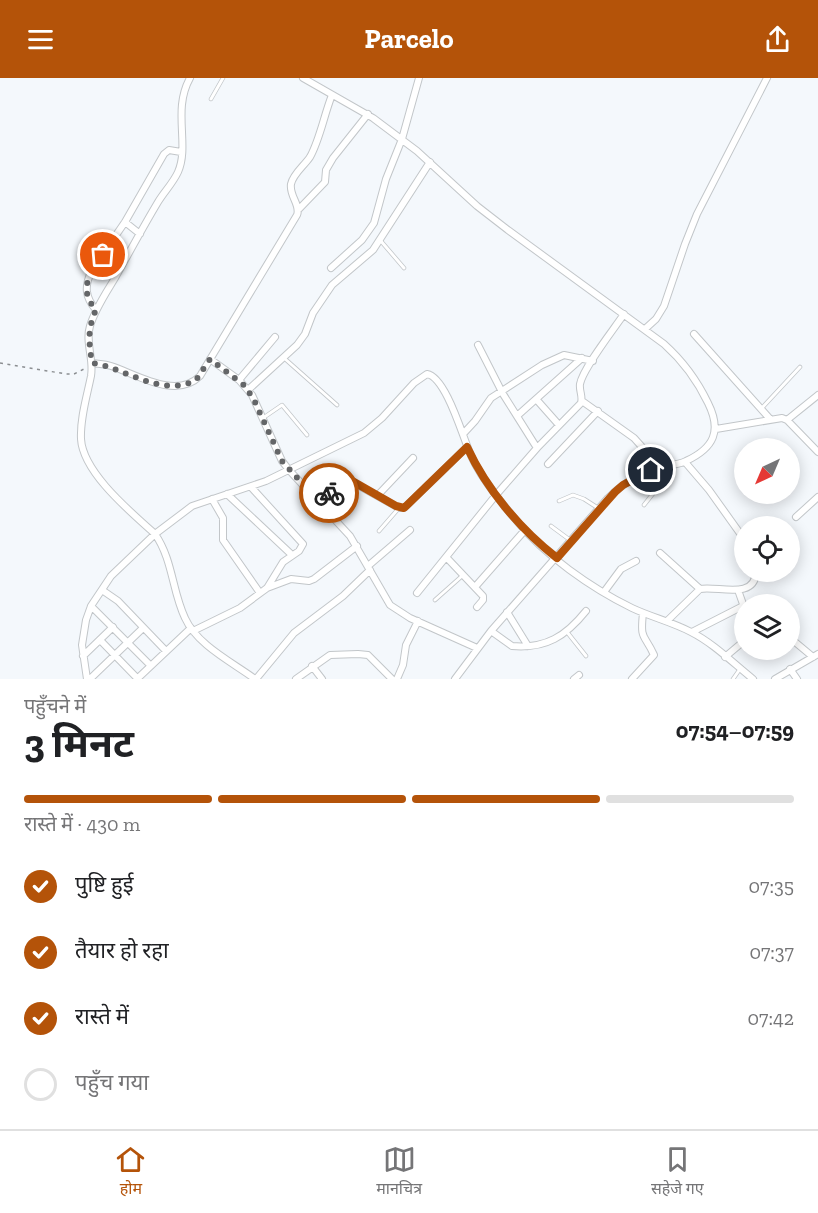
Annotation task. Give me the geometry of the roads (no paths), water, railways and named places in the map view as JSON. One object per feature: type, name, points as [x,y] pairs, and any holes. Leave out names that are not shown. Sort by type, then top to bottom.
[{"type":"street","points":[[190,78],[183,94],[178,172],[96,310],[89,328],[88,338],[92,363],[82,445],[106,488],[155,534],[169,561],[180,605],[192,629],[215,650],[256,679],[294,633],[343,596],[410,530]]},
{"type":"street","points":[[303,78],[368,114],[430,162],[500,224],[645,329],[686,365],[714,417],[716,429],[712,441],[706,447],[685,462],[660,467],[623,485],[599,509],[507,612],[455,679]]},
{"type":"street","points":[[331,268],[370,230],[402,139],[419,78]]},
{"type":"street","points":[[645,329],[656,319],[664,306],[697,214],[767,78]]},
{"type":"street","points":[[299,209],[292,197],[292,181],[314,148],[332,95]]},
{"type":"street","points":[[92,363],[113,367],[148,382],[177,385],[196,380],[262,276],[299,209],[325,182],[326,170],[333,158],[368,114]]},
{"type":"street","points":[[96,310],[86,292],[88,278],[125,222],[164,154],[169,150],[181,152]]},
{"type":"street","points":[[248,390],[284,358],[302,338],[314,313],[332,285],[366,258],[430,162]]},
{"type":"street","points":[[125,222],[140,234]]},
{"type":"street","points":[[417,592],[496,495],[582,401],[580,384],[624,314]]},
{"type":"street","points":[[694,334],[770,419]]},
{"type":"street","points":[[239,380],[275,337]]},
{"type":"street","points":[[478,345],[501,390],[537,448]]},
{"type":"street","points":[[463,434],[486,404],[501,390],[559,356],[570,355],[593,361]]},
{"type":"street","points":[[517,416],[582,358]]},
{"type":"street","points":[[210,359],[239,380],[248,390],[277,452],[289,470],[334,517],[357,546],[390,605],[403,614],[477,648]]},
{"type":"street","points":[[143,628],[88,679],[83,656],[84,630],[91,606],[122,564],[155,534],[192,506],[251,487],[364,433],[382,418],[414,383],[427,374],[436,379],[441,386],[472,458],[496,495],[525,530],[557,558],[604,592],[643,613],[692,632],[753,679]]},
{"type":"street","points":[[787,420],[818,395]]},
{"type":"street","points":[[536,399],[560,425]]},
{"type":"street","points":[[582,401],[634,438],[660,467]]},
{"type":"street","points":[[548,464],[598,411]]},
{"type":"street","points":[[716,429],[778,417],[787,420],[818,452]]},
{"type":"street","points":[[319,502],[344,479],[355,482],[399,508],[407,506],[467,447]]},
{"type":"street","points":[[378,495],[413,458]]},
{"type":"street","points":[[685,462],[734,526]]},
{"type":"street","points":[[251,487],[302,542],[303,547],[283,562],[267,588]]},
{"type":"street","points":[[227,495],[292,555]]},
{"type":"street","points":[[797,516],[818,498]]},
{"type":"street","points":[[212,499],[223,518],[223,540],[260,592]]},
{"type":"street","points":[[475,587],[525,530]]},
{"type":"street","points":[[100,640],[138,679],[192,629],[240,608],[267,588],[291,579],[309,581],[314,579],[357,546]]},
{"type":"street","points":[[660,553],[700,589]]},
{"type":"street","points":[[447,558],[484,598],[477,607]]},
{"type":"street","points":[[604,592],[618,572],[636,561]]},
{"type":"street","points":[[667,621],[700,589],[730,592],[753,582]]},
{"type":"street","points":[[102,590],[118,601],[166,651]]},
{"type":"street","points":[[738,590],[740,594]]},
{"type":"street","points":[[91,606],[151,666]]},
{"type":"street","points":[[491,631],[509,645],[528,646],[550,642],[567,632],[586,611]]},
{"type":"street","points":[[692,632],[734,611]]},
{"type":"street","points":[[507,612],[528,646]]},
{"type":"street","points":[[632,679],[654,655],[642,637],[643,613]]},
{"type":"street","points":[[296,679],[330,655],[364,654],[395,679],[403,665],[406,645],[418,621]]},
{"type":"street","points":[[83,656],[113,627]]},
{"type":"street","points":[[775,679],[815,656],[800,645]]},
{"type":"street","points":[[725,657],[734,649]]},
{"type":"street","points":[[312,666],[322,679]]},
{"type":"street","points":[[790,669],[797,679]]},
{"type":"lane","points":[[211,99],[223,78]]},
{"type":"lane","points":[[380,240],[404,268]]},
{"type":"lane","points":[[284,358],[337,405]]},
{"type":"lane","points":[[761,409],[800,367]]},
{"type":"lane","points":[[263,419],[282,405],[307,435]]},
{"type":"lane","points":[[644,505],[666,477],[671,465]]},
{"type":"lane","points":[[559,501],[573,495],[599,509]]},
{"type":"lane","points":[[379,531],[399,508]]},
{"type":"lane","points":[[551,526],[572,541]]},
{"type":"lane","points":[[435,600],[463,575]]},
{"type":"lane","points":[[567,632],[586,656]]},
{"type":"lane","points":[[733,679],[740,669]]}]
